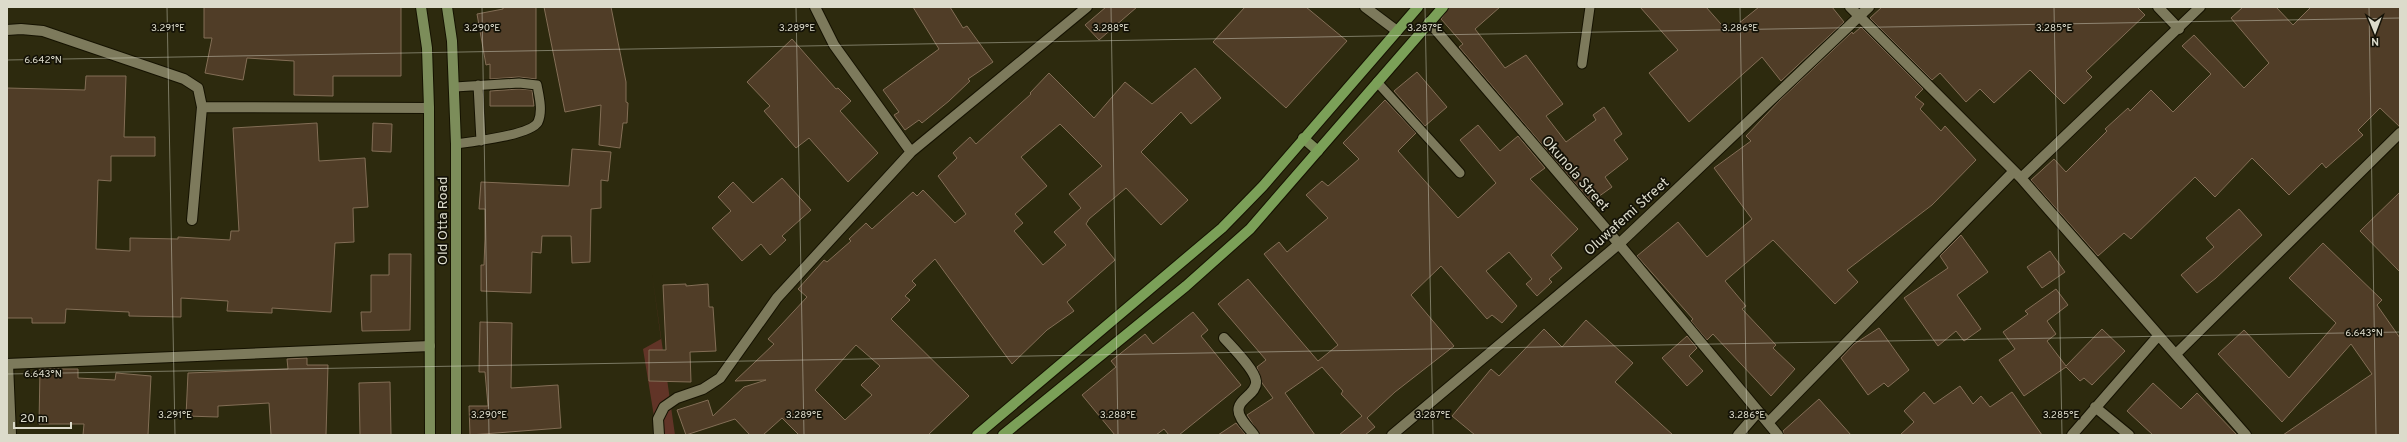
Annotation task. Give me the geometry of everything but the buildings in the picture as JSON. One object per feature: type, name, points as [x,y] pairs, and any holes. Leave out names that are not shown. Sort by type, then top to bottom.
[{"type":"main road","name":"Old Otta Road","points":[[422,7],[427,48],[429,108],[430,435]]},
{"type":"main road","name":"Old Otta Road","points":[[447,7],[455,87],[456,435]]},
{"type":"main road","points":[[977,435],[1222,228],[1263,186],[1418,7]]},
{"type":"main road","points":[[1003,435],[1186,286],[1250,229],[1443,7]]},
{"type":"main road","points":[[1303,138],[1318,152]]},
{"type":"street","points":[[815,7],[834,44],[911,152]]},
{"type":"street","points":[[659,435],[658,419],[664,407],[677,398],[703,389],[720,378],[777,298],[911,152],[1087,7]]},
{"type":"street","points":[[1365,7],[1397,31]]},
{"type":"street","points":[[1850,7],[1859,18],[2017,175],[2246,435]]},
{"type":"street","name":"Oluwafemi Street","points":[[1392,435],[1619,244],[1869,7]]},
{"type":"street","points":[[2158,7],[2179,29]]},
{"type":"street","points":[[1768,423],[2017,175],[2179,29],[2200,7]]},
{"type":"street","name":"Okunola Street","points":[[1429,22],[1619,244],[1778,435]]},
{"type":"street","points":[[7,30],[21,28],[43,31],[184,79],[198,88],[202,107],[192,220]]},
{"type":"street","points":[[202,107],[429,108]]},
{"type":"street","points":[[2176,354],[2400,133]]},
{"type":"street","points":[[2072,435],[2158,336]]},
{"type":"street","points":[[1224,338],[1253,372],[1256,380],[1255,388],[1240,402],[1238,409],[1240,416],[1254,435]]},
{"type":"street","points":[[11,435],[8,364],[430,346]]},
{"type":"street","points":[[2095,407],[2129,435]]},
{"type":"street","points":[[1738,435],[1758,412]]},
{"type":"lane","points":[[1582,64],[1590,7]]},
{"type":"lane","points":[[1377,82],[1460,173]]},
{"type":"lane","points":[[455,87],[519,83],[537,85],[540,111],[538,122],[531,128],[481,141],[456,144]]},
{"type":"lane","points":[[478,85],[481,141]]},
{"type":"shaded area","points":[[652,274],[675,435],[657,435],[643,349],[661,339]]}]
